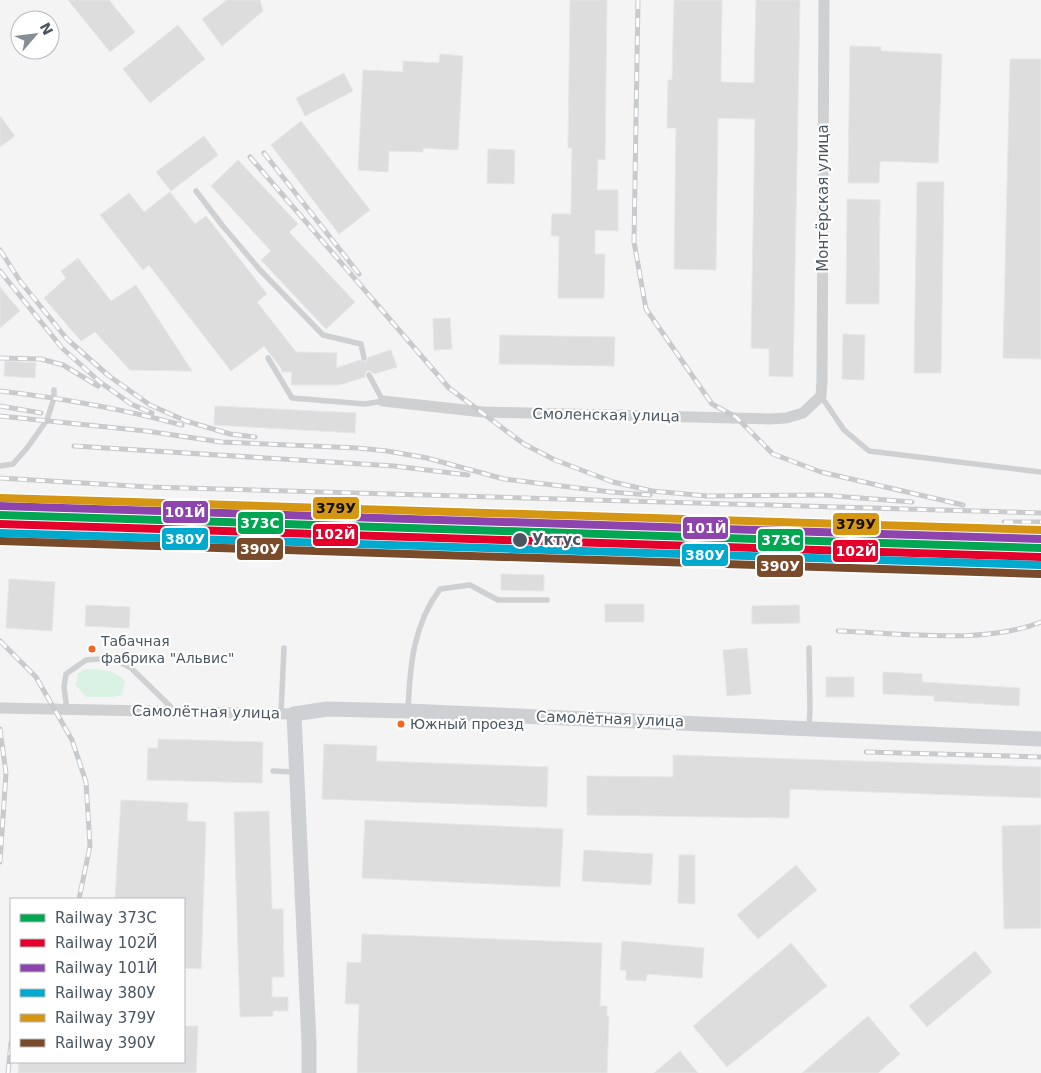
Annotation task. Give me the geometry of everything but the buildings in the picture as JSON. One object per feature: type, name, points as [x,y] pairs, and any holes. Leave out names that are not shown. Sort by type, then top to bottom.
[{"type":"main road","name":"Самолётная улица","points":[[288,713],[327,709],[408,711],[1041,738]]},
{"type":"main road","points":[[288,713],[297,772],[309,1073]]},
{"type":"street","name":"Монтёрская улица","points":[[821,396],[824,0]]},
{"type":"street","name":"Смоленская улица","points":[[383,401],[483,412],[770,419],[786,418],[803,413],[821,396]]},
{"type":"street","name":"Самолётная улица","points":[[0,708],[288,713]]},
{"type":"lane","points":[[196,190],[222,225],[260,270],[323,335],[361,344],[364,358]]},
{"type":"lane","points":[[268,358],[292,398],[365,404],[383,401],[369,375]]},
{"type":"lane","points":[[0,466],[13,464],[47,420],[54,398],[54,390]]},
{"type":"lane","points":[[821,396],[844,430],[869,451],[1041,472]]},
{"type":"lane","points":[[408,711],[415,641],[428,604],[440,590],[470,585],[498,600],[547,600]]},
{"type":"lane","points":[[284,648],[288,713]]},
{"type":"lane","points":[[809,648],[809,727]]},
{"type":"lane","points":[[67,710],[64,687],[66,674],[86,660],[112,658],[131,668],[175,711]]},
{"type":"lane","points":[[273,771],[297,772]]},
{"type":"green space","points":[[86,669],[117,674],[125,681],[122,695],[86,697],[76,685],[78,673]]},
{"type":"railway","points":[[638,0],[634,242],[646,309],[712,404],[736,417],[773,454],[821,472],[963,505]]},
{"type":"railway","points":[[264,153],[359,274]]},
{"type":"railway","points":[[250,157],[449,388],[524,444],[555,460],[613,482],[652,491],[707,496]]},
{"type":"railway","points":[[0,250],[20,281],[67,339],[109,376],[150,405],[186,421],[230,434],[255,437]]},
{"type":"railway","points":[[0,271],[62,348],[100,382],[131,404],[152,413]]},
{"type":"railway","points":[[0,358],[41,359],[63,365],[98,386]]},
{"type":"railway","points":[[0,391],[91,405],[182,425]]},
{"type":"railway","points":[[0,406],[41,413]]},
{"type":"railway","points":[[0,416],[146,431],[221,442],[387,451],[427,458],[504,479],[650,495]]},
{"type":"railway","points":[[74,446],[394,466],[468,475]]},
{"type":"railway","points":[[0,478],[149,487],[1041,513]]},
{"type":"railway","points":[[707,496],[822,495],[912,502]]},
{"type":"railway","points":[[1004,522],[1041,522]]},
{"type":"railway","points":[[0,524],[162,527]]},
{"type":"railway","points":[[0,541],[97,531]]},
{"type":"railway","points":[[838,631],[941,636],[968,635],[1018,629],[1041,622]]},
{"type":"railway","points":[[0,641],[36,677],[72,740],[86,782],[90,846],[79,898]]},
{"type":"railway","points":[[0,729],[6,773],[0,862]]},
{"type":"railway","points":[[866,752],[1041,757]]},
{"type":"railway","points":[[8,1073],[10,1053]]},
{"type":"rail line","name":"379У","points":[[1,498],[1041,530]]},
{"type":"rail line","name":"101Й","points":[[0,506],[1041,539]]},
{"type":"rail line","name":"373C","points":[[0,515],[1041,548]]},
{"type":"rail line","name":"102Й","points":[[0,524],[1041,557]]},
{"type":"rail line","name":"380У","points":[[0,533],[1040,565]]},
{"type":"rail line","name":"390У","points":[[0,541],[1040,574]]},
{"type":"place","name":"Уктус","points":[[520,540]]},
{"type":"place","name":"Табачная фабрика \"Альвис\"","points":[[92,649]]},
{"type":"place","name":"Южный проезд","points":[[401,724]]}]
